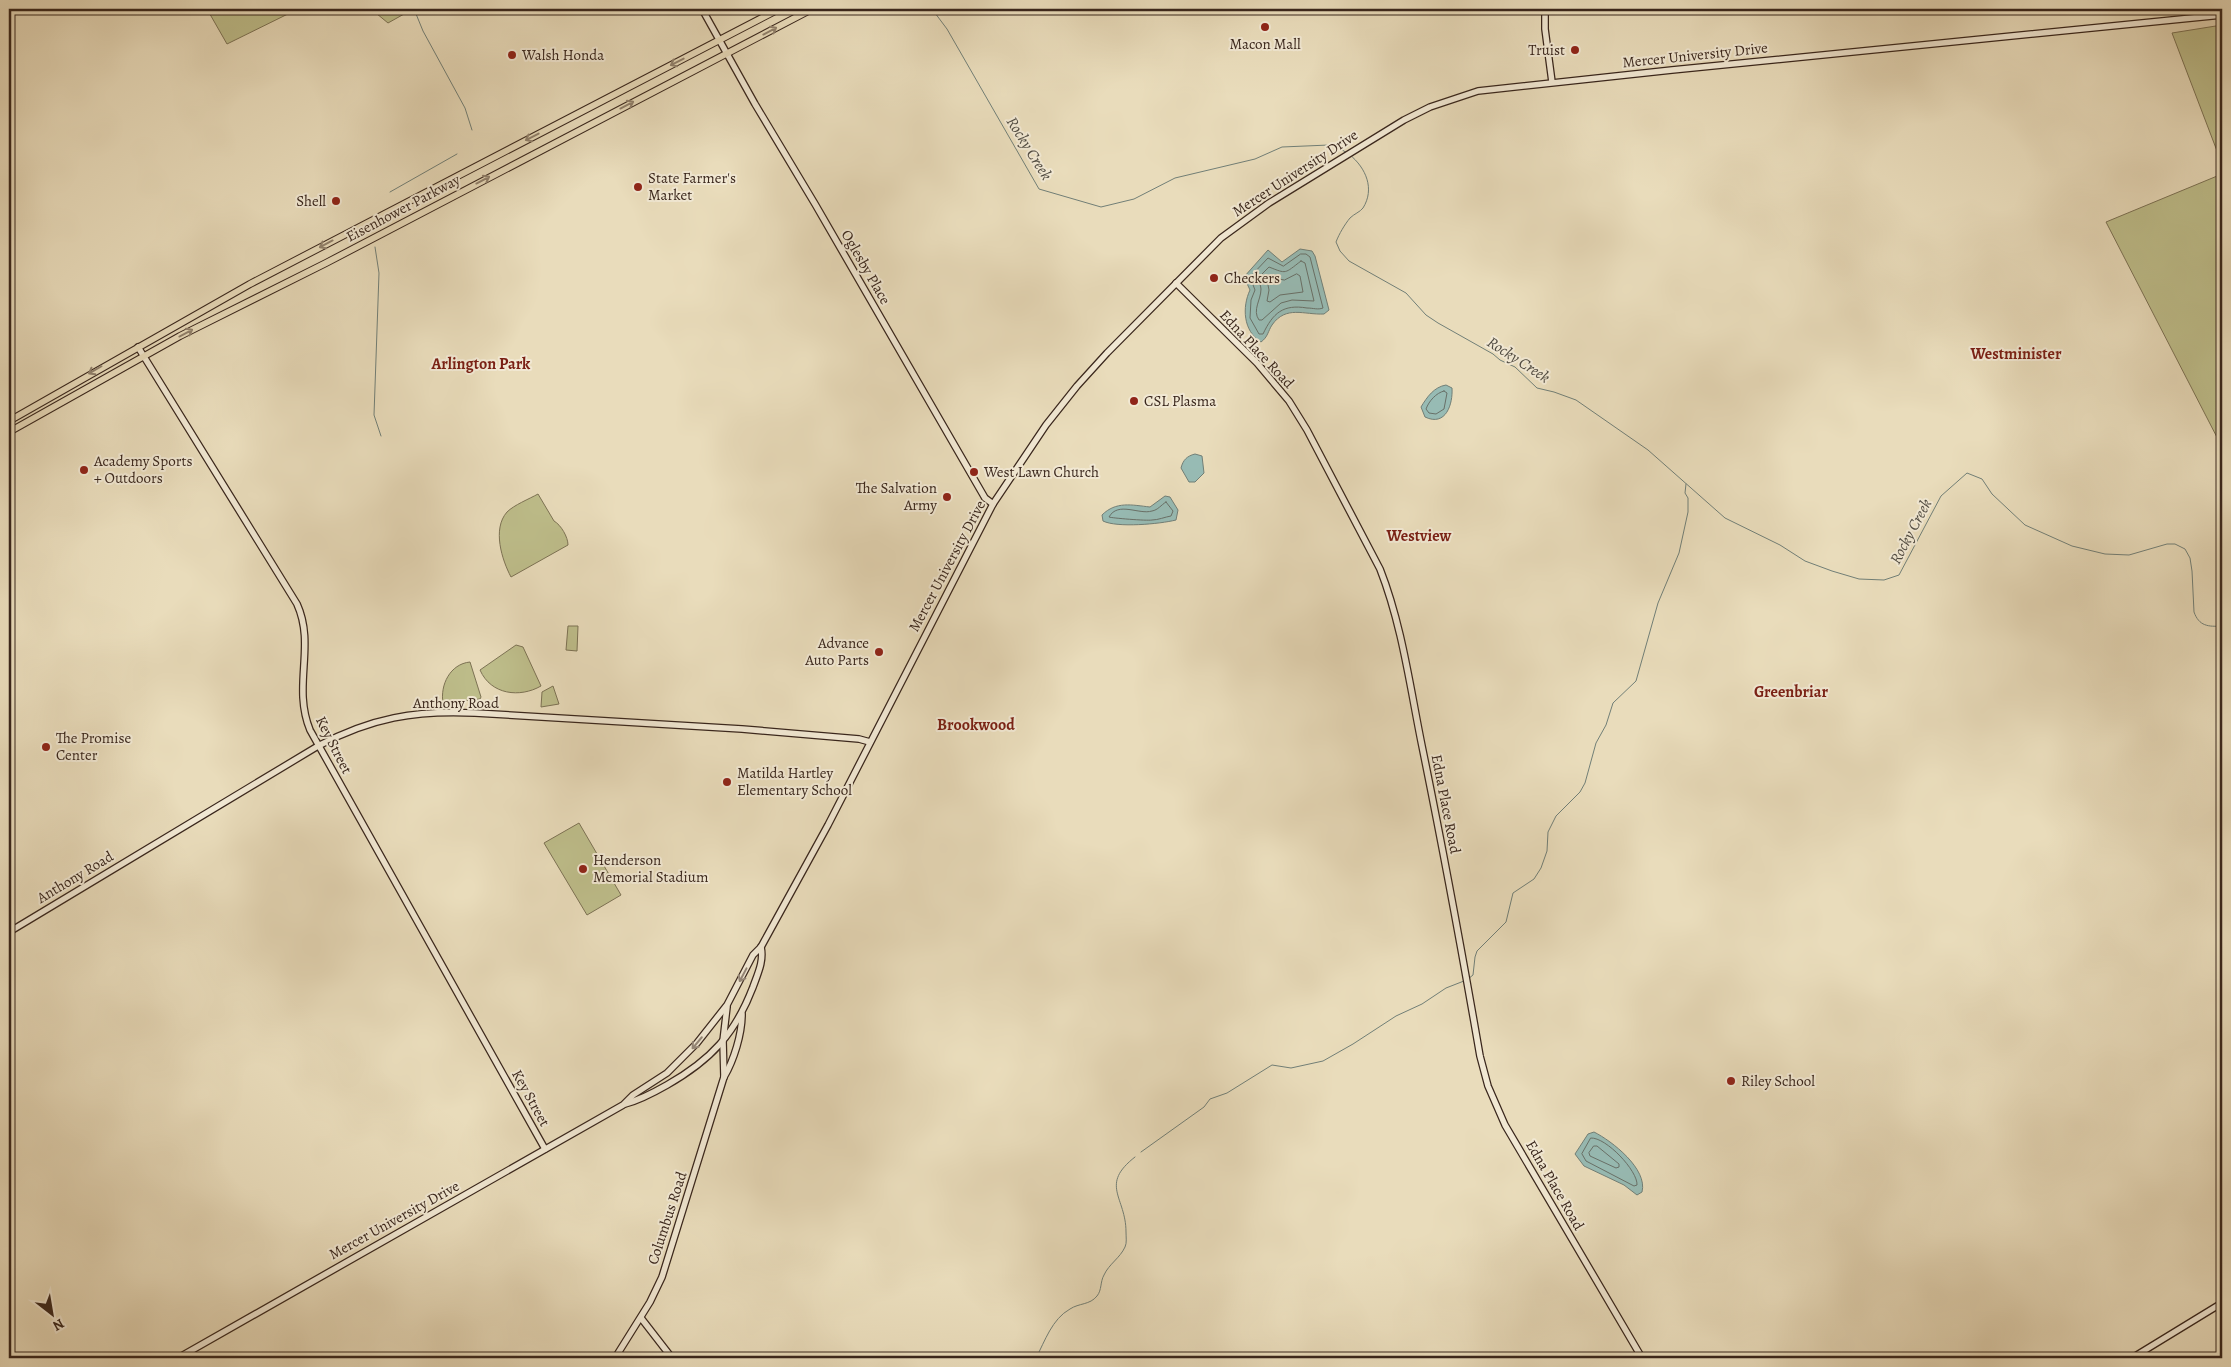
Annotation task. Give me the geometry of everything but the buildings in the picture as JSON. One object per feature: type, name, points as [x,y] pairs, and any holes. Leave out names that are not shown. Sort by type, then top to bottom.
[{"type":"main road","name":"Eisenhower Parkway","points":[[9,421],[276,271],[779,9]]},
{"type":"main road","name":"Eisenhower Parkway","points":[[9,432],[143,356],[812,9]]},
{"type":"street","name":"Oglesby Place","points":[[702,9],[985,498],[993,504]]},
{"type":"street","points":[[1545,9],[1552,82]]},
{"type":"street","name":"Mercer University Drive","points":[[623,1105],[633,1095],[657,1080],[683,1058],[727,1004],[753,955],[761,947],[828,824],[993,504],[1057,411],[1107,353],[1234,227],[1411,116],[1451,99],[1492,88],[2222,15]]},
{"type":"street","name":"Edna Place Road","points":[[1176,283],[1257,363],[1289,401],[1380,569],[1389,592],[1398,626],[1439,830],[1480,1056],[1488,1086],[1505,1125],[1642,1358]]},
{"type":"street","name":"Key Street","points":[[138,347],[301,611],[306,636],[301,694],[306,721],[318,746],[545,1148]]},
{"type":"street","name":"Anthony Road","points":[[9,932],[318,746],[343,732],[374,721],[424,713],[447,712],[790,732],[859,738],[870,742]]},
{"type":"street","name":"Mercer University Drive","points":[[178,1358],[545,1148],[623,1105],[638,1101],[693,1070],[723,1041],[742,1014],[763,958],[761,947]]},
{"type":"street","name":"Columbus Road","points":[[724,1077],[723,1041],[727,1004]]},
{"type":"street","name":"Columbus Road","points":[[615,1358],[656,1292],[666,1267],[742,1023],[742,1014]]},
{"type":"street","points":[[2132,1358],[2222,1303]]},
{"type":"street","points":[[641,1318],[672,1358]]},
{"type":"green space","points":[[207,9],[298,9],[227,44]]},
{"type":"green space","points":[[371,9],[413,9],[388,23]]},
{"type":"green space","points":[[2222,25],[2222,164],[2172,33]]},
{"type":"green space","points":[[2222,174],[2222,447],[2106,222]]},
{"type":"green space","points":[[538,494],[554,521],[564,532],[568,545],[511,577],[504,562],[500,544],[499,536],[502,519],[510,509]]},
{"type":"green space","points":[[568,626],[578,626],[577,651],[566,650]]},
{"type":"green space","points":[[516,645],[523,647],[541,686],[533,690],[515,693],[499,689],[491,685],[480,670]]},
{"type":"green space","points":[[470,662],[480,699],[443,703],[443,689],[448,676],[457,667]]},
{"type":"green space","points":[[553,686],[559,704],[541,707],[542,692]]},
{"type":"green space","name":"Henderson Memorial Stadium","points":[[579,823],[621,895],[587,915],[544,843]]},
{"type":"water","points":[[1300,249],[1312,251],[1315,256],[1329,310],[1324,314],[1296,312],[1283,315],[1272,325],[1267,336],[1261,342],[1251,332],[1246,318],[1247,297],[1250,290],[1244,277],[1268,250],[1282,262]]},
{"type":"water","points":[[1446,385],[1452,388],[1451,401],[1447,412],[1438,419],[1425,417],[1421,407],[1423,403],[1434,390]]},
{"type":"water","points":[[1195,454],[1202,456],[1204,473],[1195,482],[1189,482],[1181,468],[1186,459]]},
{"type":"water","points":[[1165,496],[1170,497],[1178,510],[1176,520],[1128,525],[1103,521],[1102,515],[1113,508],[1124,505],[1150,507]]},
{"type":"water","points":[[1594,1132],[1619,1149],[1634,1165],[1640,1174],[1642,1192],[1637,1195],[1624,1185],[1584,1166],[1575,1154],[1588,1134]]},
{"type":"waterway","points":[[414,9],[423,31],[465,108],[472,130]]},
{"type":"waterway","name":"Rocky Creek","points":[[932,9],[947,29],[1039,189],[1101,207],[1134,199],[1175,178],[1255,159],[1282,147],[1329,145],[1336,146],[1347,153]]},
{"type":"waterway","points":[[390,192],[457,154]]},
{"type":"waterway","name":"Rocky Creek","points":[[1350,155],[1364,172],[1367,179],[1368,194],[1363,208],[1350,218],[1336,242],[1340,251],[1349,261],[1406,293],[1426,315],[1500,360],[1515,367],[1537,388],[1576,400],[1648,450],[1725,518],[1780,545],[1805,561],[1859,579],[1884,580],[1899,575],[1941,496],[1967,473],[1982,479],[1992,494],[2025,525],[2072,546],[2105,554],[2129,555],[2167,544],[2175,544],[2185,549],[2190,558],[2196,617],[2205,625],[2222,626]]},
{"type":"waterway","points":[[375,247],[379,273],[374,415],[381,436]]},
{"type":"waterway","points":[[1468,979],[1473,975],[1477,951],[1506,922],[1513,893],[1534,879],[1541,868],[1547,851],[1548,832],[1556,816],[1580,792],[1585,783],[1596,743],[1606,725],[1613,703],[1636,681],[1658,603],[1679,553],[1688,512],[1688,498],[1685,493],[1686,484]]},
{"type":"waterway","points":[[1141,1152],[1204,1107],[1210,1099],[1227,1093],[1272,1065],[1291,1068],[1323,1061],[1396,1016],[1422,1004],[1446,988],[1464,981]]},
{"type":"waterway","points":[[1036,1358],[1058,1318],[1070,1309],[1091,1301],[1097,1296],[1106,1271],[1125,1247],[1125,1220],[1116,1184],[1118,1176],[1124,1167],[1135,1157]]},
{"type":"place","name":"Macon Mall","points":[[1265,27]]},
{"type":"place","name":"Truist","points":[[1575,50]]},
{"type":"place","name":"Walsh Honda","points":[[512,55]]},
{"type":"place","name":"State Farmer's Market","points":[[638,187]]},
{"type":"place","name":"Shell","points":[[336,201]]},
{"type":"place","name":"Checkers","points":[[1214,278]]},
{"type":"place","name":"CSL Plasma","points":[[1134,401]]},
{"type":"place","name":"Academy Sports + Outdoors","points":[[84,470]]},
{"type":"place","name":"West Lawn Church","points":[[974,472]]},
{"type":"place","name":"The Salvation Army","points":[[947,497]]},
{"type":"place","name":"Advance Auto Parts","points":[[879,652]]},
{"type":"place","name":"The Promise Center","points":[[46,747]]},
{"type":"place","name":"Matilda Hartley Elementary School","points":[[727,782]]},
{"type":"place","name":"Henderson Memorial Stadium","points":[[583,869]]},
{"type":"place","name":"Riley School","points":[[1731,1081]]},
{"type":"district","name":"Westminister","points":[[2016,353]]},
{"type":"district","name":"Arlington Park","points":[[481,363]]},
{"type":"district","name":"Westview","points":[[1419,535]]},
{"type":"district","name":"Greenbriar","points":[[1791,691]]},
{"type":"district","name":"Brookwood","points":[[976,724]]}]
